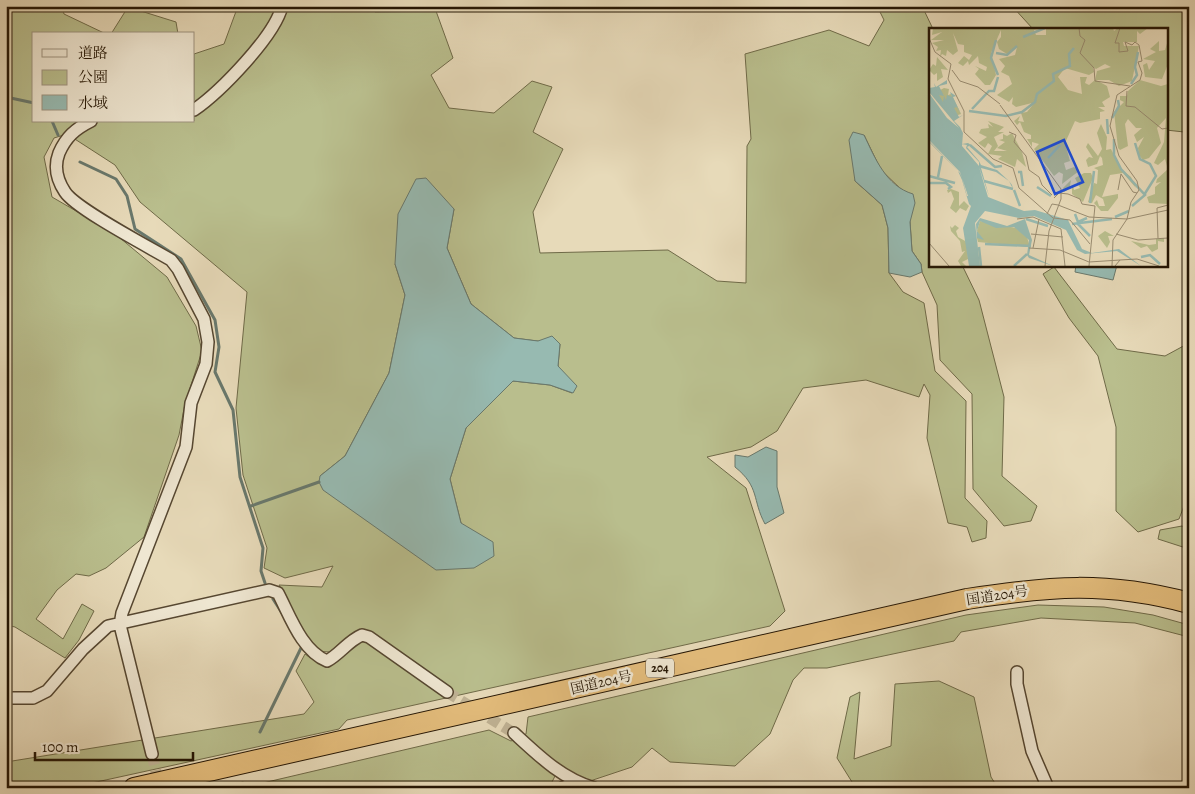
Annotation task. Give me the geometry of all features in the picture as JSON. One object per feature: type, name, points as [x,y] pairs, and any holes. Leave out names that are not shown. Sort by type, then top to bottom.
[{"type":"highway","name":"国道204号","points":[[134,788],[967,599],[1040,588],[1075,586],[1138,591],[1189,603]]},
{"type":"street","points":[[195,109],[209,99],[271,32],[279,19],[282,6]]},
{"type":"street","points":[[88,122],[75,130],[64,143],[57,159],[57,176],[66,194],[82,207],[174,264],[204,319],[208,342],[206,364],[191,403],[186,447],[122,613],[120,625],[152,754]]},
{"type":"street","points":[[6,698],[33,698],[47,691],[83,649],[108,626],[120,625],[269,590],[278,593],[306,644],[316,657],[327,661],[338,655],[353,639],[362,635],[369,637],[447,692]]},
{"type":"street","points":[[1017,672],[1017,684],[1032,751],[1048,788]]},
{"type":"street","points":[[514,733],[555,770],[576,782],[594,788]]},
{"type":"street","points":[[562,788],[576,782]]},
{"type":"green space","points":[[6,6],[61,6],[64,14],[102,32],[32,32],[32,122],[195,122],[195,54],[224,44],[238,6],[370,6],[375,12],[436,11],[453,58],[431,75],[449,108],[494,113],[532,81],[552,87],[533,132],[563,149],[533,212],[540,253],[668,250],[717,281],[746,283],[747,146],[751,139],[745,54],[829,30],[869,46],[884,20],[877,6],[922,6],[933,28],[929,28],[929,266],[962,266],[979,300],[1004,397],[1002,476],[1037,506],[1031,521],[1004,526],[973,489],[972,394],[940,360],[937,305],[922,272],[921,264],[912,251],[910,222],[903,191],[881,170],[864,135],[855,181],[882,205],[888,228],[889,273],[903,292],[924,303],[935,371],[966,401],[965,498],[987,521],[986,538],[972,542],[967,527],[948,523],[927,438],[930,395],[924,384],[919,397],[866,380],[803,388],[777,431],[751,447],[707,457],[746,488],[785,611],[770,626],[347,720],[339,729],[69,788],[6,788],[6,762],[304,714],[314,702],[296,671],[305,654],[317,661],[327,662],[349,652],[343,640],[330,652],[315,651],[279,585],[322,587],[333,566],[285,578],[264,568],[267,548],[243,475],[236,408],[247,292],[140,202],[115,165],[67,134],[54,138],[44,157],[52,197],[114,233],[167,277],[196,326],[202,351],[185,404],[179,435],[144,537],[106,568],[89,576],[76,574],[57,590],[36,619],[63,639],[82,604],[94,611],[79,640],[65,658],[15,627],[6,625]],"holes":[[[454,209],[447,248],[471,304],[514,338],[560,344],[558,366],[572,393],[550,385],[513,381],[466,428],[450,479],[461,523],[320,476],[345,456],[389,373],[405,295],[395,264]]]},
{"type":"green space","points":[[1012,6],[1189,6],[1189,123],[1184,132],[1168,130],[1168,28],[1032,28]]},
{"type":"green space","points":[[128,7],[176,22],[178,32],[112,32]]},
{"type":"green space","points":[[1054,267],[1117,349],[1165,356],[1189,343],[1189,493],[1179,519],[1138,532],[1116,511],[1116,427],[1098,356],[1069,318],[1043,274]]},
{"type":"green space","points":[[1182,526],[1189,529],[1189,549],[1158,539],[1160,530]]},
{"type":"green space","points":[[1038,605],[1104,607],[1153,615],[1189,625],[1189,637],[1135,623],[1041,618],[961,632],[954,641],[827,668],[804,668],[793,680],[770,734],[735,766],[670,762],[652,748],[632,767],[587,782],[558,770],[549,788],[216,788],[243,782],[250,786],[489,730],[511,741],[526,734],[528,717],[966,615]]},
{"type":"green space","points":[[939,681],[974,697],[991,777],[998,788],[852,788],[852,782],[837,758],[850,697],[860,692],[854,759],[891,746],[895,684]]},
{"type":"water","points":[[853,132],[864,135],[877,162],[889,178],[896,185],[913,194],[915,203],[910,222],[912,251],[921,264],[922,272],[910,277],[889,273],[888,228],[882,205],[855,181],[849,140]]},
{"type":"water","points":[[426,178],[454,209],[447,248],[471,304],[514,338],[538,341],[552,336],[560,344],[558,366],[577,386],[573,393],[550,385],[513,381],[466,428],[450,479],[461,523],[493,542],[494,556],[474,568],[436,570],[323,490],[319,482],[320,476],[345,456],[389,373],[405,295],[395,264],[398,214],[416,179]]},
{"type":"water","points":[[1076,266],[1117,266],[1113,280],[1075,272]]},
{"type":"water","points":[[766,447],[777,451],[777,487],[784,513],[765,524],[752,487],[743,474],[735,467],[735,455],[748,457]]},
{"type":"waterway","points":[[6,97],[32,103]]},
{"type":"waterway","points":[[52,122],[58,135]]},
{"type":"waterway","points":[[80,162],[116,179],[127,196],[135,229],[181,259],[215,320],[219,347],[215,372],[233,410],[240,477],[263,548],[261,571],[265,583]]},
{"type":"waterway","points":[[251,506],[319,482]]},
{"type":"waterway","points":[[273,599],[282,613]]},
{"type":"waterway","points":[[260,732],[302,646]]},
{"type":"tunnel","points":[[447,692],[514,733]]},
{"type":"tunnel","points":[[152,754],[159,786]]}]
